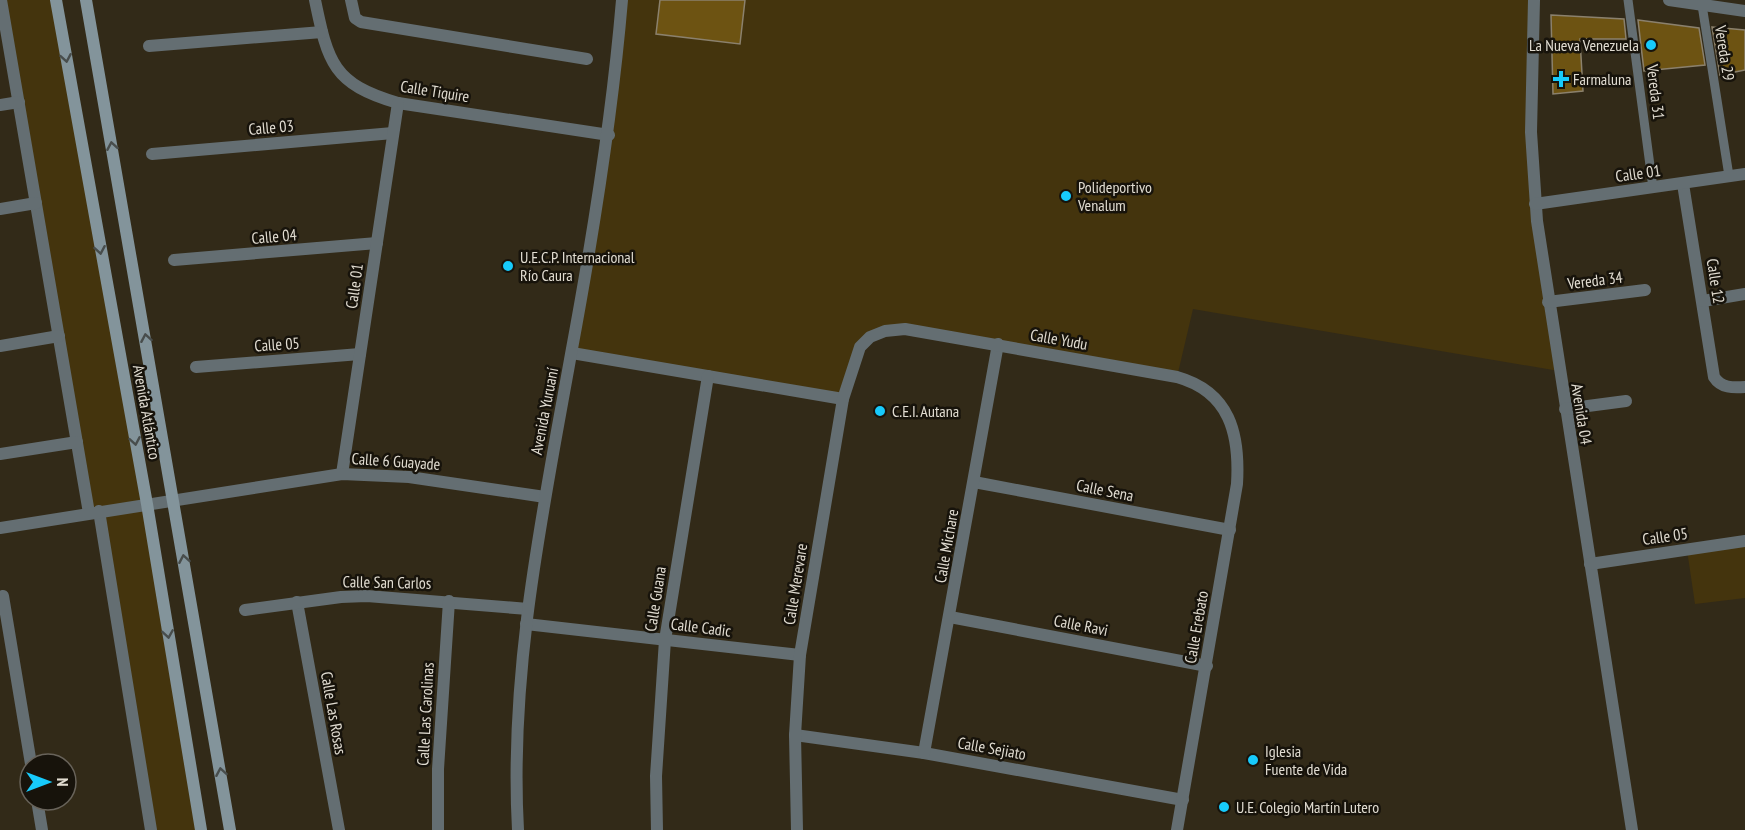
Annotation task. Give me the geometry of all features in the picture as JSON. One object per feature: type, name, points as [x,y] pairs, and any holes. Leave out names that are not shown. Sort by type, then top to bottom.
[{"type":"main road","name":"Avenida Atlántico","points":[[56,0],[147,504],[201,830]]},
{"type":"main road","name":"Avenida Atlántico","points":[[86,0],[230,830]]},
{"type":"street","points":[[1,0],[77,442],[94,512],[151,830]]},
{"type":"street","name":"Calle Tiquire","points":[[315,0],[322,32],[335,67],[347,82],[364,93],[398,103],[609,135]]},
{"type":"street","points":[[351,0],[354,18],[361,22],[587,59]]},
{"type":"street","name":"Avenida Yuruaní","points":[[518,830],[518,730],[526,624],[545,497],[609,135],[622,0]]},
{"type":"street","name":"Avenida 04","points":[[1534,0],[1531,132],[1535,204],[1564,409],[1632,830]]},
{"type":"street","name":"Vereda 31","points":[[1629,0],[1653,188]]},
{"type":"street","points":[[1669,0],[1745,11]]},
{"type":"street","name":"Vereda 29","points":[[1702,5],[1730,176]]},
{"type":"street","points":[[149,46],[322,32]]},
{"type":"street","points":[[0,105],[19,102]]},
{"type":"street","name":"Calle 01","points":[[342,474],[398,103]]},
{"type":"street","name":"Calle 03","points":[[152,154],[393,133]]},
{"type":"street","name":"Calle 01","points":[[1535,204],[1745,174]]},
{"type":"street","name":"Calle 12","points":[[1683,184],[1717,382],[1725,386],[1745,387]]},
{"type":"street","points":[[0,209],[36,203]]},
{"type":"street","name":"Calle 04","points":[[174,261],[377,243]]},
{"type":"street","name":"Vereda 34","points":[[1548,302],[1645,290]]},
{"type":"street","points":[[1702,301],[1745,294]]},
{"type":"street","name":"Calle Yudu","points":[[860,347],[870,337],[885,331],[905,329],[998,344],[1194,382],[1208,390],[1219,403],[1234,430]]},
{"type":"street","points":[[0,346],[59,336]]},
{"type":"street","name":"Calle Michare","points":[[924,753],[998,344]]},
{"type":"street","name":"Calle Merevare","points":[[797,830],[795,735],[800,655],[843,399],[860,347]]},
{"type":"street","points":[[572,352],[843,399]]},
{"type":"street","name":"Calle 05","points":[[196,367],[360,354]]},
{"type":"street","name":"Calle Guana","points":[[657,830],[656,776],[665,640],[708,376]]},
{"type":"street","points":[[1564,409],[1626,401]]},
{"type":"street","name":"Calle Erebato","points":[[1177,830],[1230,530],[1239,462],[1234,430]]},
{"type":"street","points":[[0,454],[77,442]]},
{"type":"street","name":"Calle 6 Guayade","points":[[0,528],[342,474],[409,477],[545,497]]},
{"type":"street","name":"Calle Sena","points":[[974,482],[1230,530]]},
{"type":"street","name":"Calle 05","points":[[1590,564],[1745,541]]},
{"type":"street","points":[[3,596],[29,752]]},
{"type":"street","name":"Calle San Carlos","points":[[245,610],[297,602],[367,596],[528,609]]},
{"type":"street","name":"Calle Las Carolinas","points":[[438,830],[438,769],[448,601]]},
{"type":"street","name":"Calle Las Rosas","points":[[297,602],[339,830]]},
{"type":"street","name":"Calle Ravi","points":[[950,617],[1206,666]]},
{"type":"street","name":"Calle Cadic","points":[[526,624],[800,655]]},
{"type":"street","name":"Calle Sejiato","points":[[795,735],[924,753],[1183,800]]},
{"type":"street","points":[[39,812],[42,830]]},
{"type":"shaded area","points":[[1,0],[56,0],[201,830],[151,830],[99,512],[89,513]]},
{"type":"shaded area","name":"Polideportivo Venalum","points":[[622,0],[1534,0],[1531,132],[1559,371],[1193,309],[1177,377],[928,332],[870,337],[843,399],[572,353]]},
{"type":"shaded area","points":[[1745,541],[1745,598],[1695,604],[1687,550]]},
{"type":"building","points":[[660,0],[745,0],[740,44],[656,34]]},
{"type":"building","points":[[1551,15],[1624,19],[1626,39],[1580,39],[1583,91],[1553,94]]},
{"type":"building","points":[[1638,20],[1699,28],[1705,65],[1644,71]]},
{"type":"building","points":[[1712,27],[1745,30],[1745,70],[1720,75]]},
{"type":"place","name":"La Nueva Venezuela","points":[[1651,45]]},
{"type":"place","name":"Farmaluna","points":[[1561,79]]},
{"type":"place","name":"Polideportivo Venalum","points":[[1066,196]]},
{"type":"place","name":"U.E.C.P. Internacional Río Caura","points":[[508,266]]},
{"type":"place","name":"C.E.I. Autana","points":[[880,411]]},
{"type":"place","name":"Iglesia Fuente de Vida","points":[[1253,760]]},
{"type":"place","name":"U.E. Colegio Martín Lutero","points":[[1224,807]]}]
